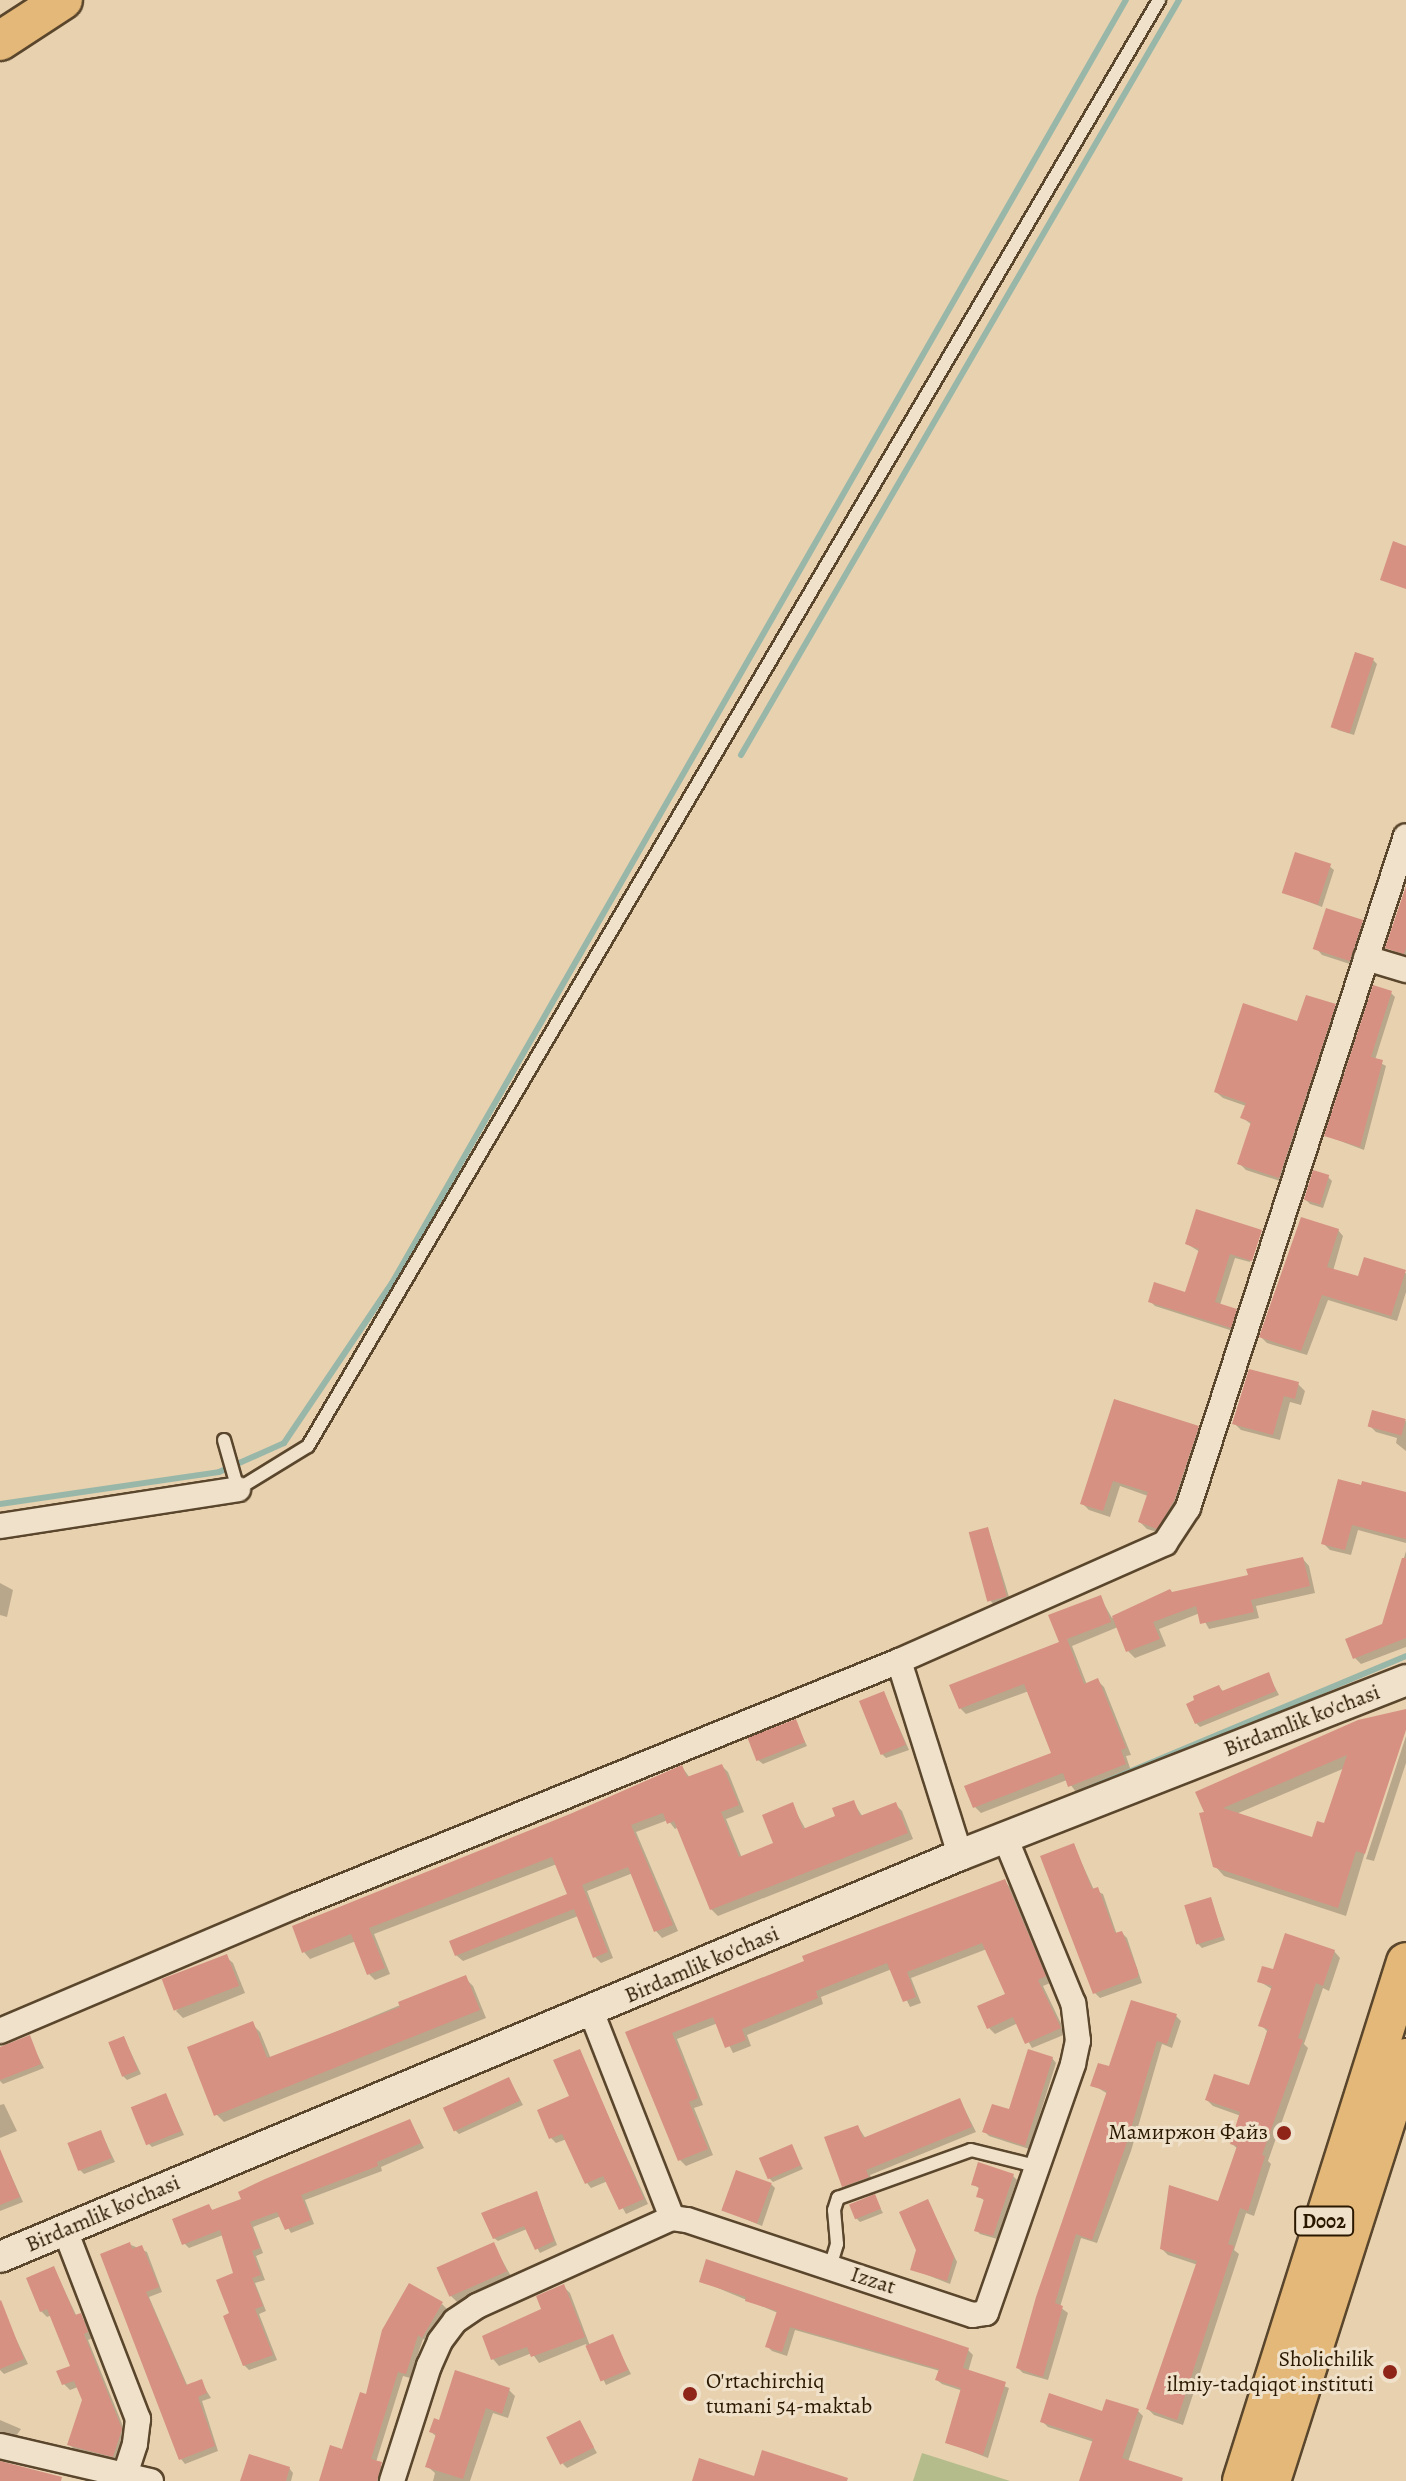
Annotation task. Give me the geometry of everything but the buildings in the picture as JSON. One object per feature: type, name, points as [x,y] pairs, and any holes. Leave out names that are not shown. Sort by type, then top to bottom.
[{"type":"highway","points":[[0,41],[63,0]]},
{"type":"highway","name":"D002","points":[[1242,2481],[1406,1962]]},
{"type":"highway","name":"D002","points":[[1271,2481],[1406,2058]]},
{"type":"street","points":[[0,2031],[297,1905],[899,1661],[1165,1543],[1178,1528],[1188,1508],[1406,836]]},
{"type":"street","points":[[1366,958],[1406,970]]},
{"type":"street","points":[[0,1526],[238,1489]]},
{"type":"street","points":[[899,1661],[960,1855]]},
{"type":"street","name":"Birdamlik ko'chasi","points":[[0,2257],[960,1855],[1406,1680]]},
{"type":"street","name":"Izzat","points":[[672,2218],[687,2220],[982,2315],[991,2307],[1073,2064],[1078,2021],[1005,1837]]},
{"type":"street","points":[[392,2481],[429,2366],[440,2341],[455,2321],[477,2306],[672,2218],[591,2011]]},
{"type":"street","points":[[65,2230],[138,2419],[124,2477]]},
{"type":"street","points":[[0,2446],[151,2481]]},
{"type":"lane","points":[[224,1440],[238,1489],[308,1446],[1159,0]]},
{"type":"lane","points":[[830,2267],[837,2244],[834,2210],[838,2198],[971,2150],[1039,2167]]},
{"type":"green space","points":[[922,2453],[1010,2481],[913,2481]]},
{"type":"waterway","points":[[0,1504],[219,1472],[284,1443],[392,1283],[1126,0]]},
{"type":"waterway","points":[[741,755],[1179,0]]},
{"type":"waterway","points":[[1081,1792],[1406,1656]]},
{"type":"place","name":"Мамиржон Файз","points":[[1284,2133]]},
{"type":"place","name":"Sholichilik ilmiy-tadqiqot instituti","points":[[1390,2372]]},
{"type":"place","name":"O'rtachirchiq tumani 54-maktab","points":[[690,2394]]}]
